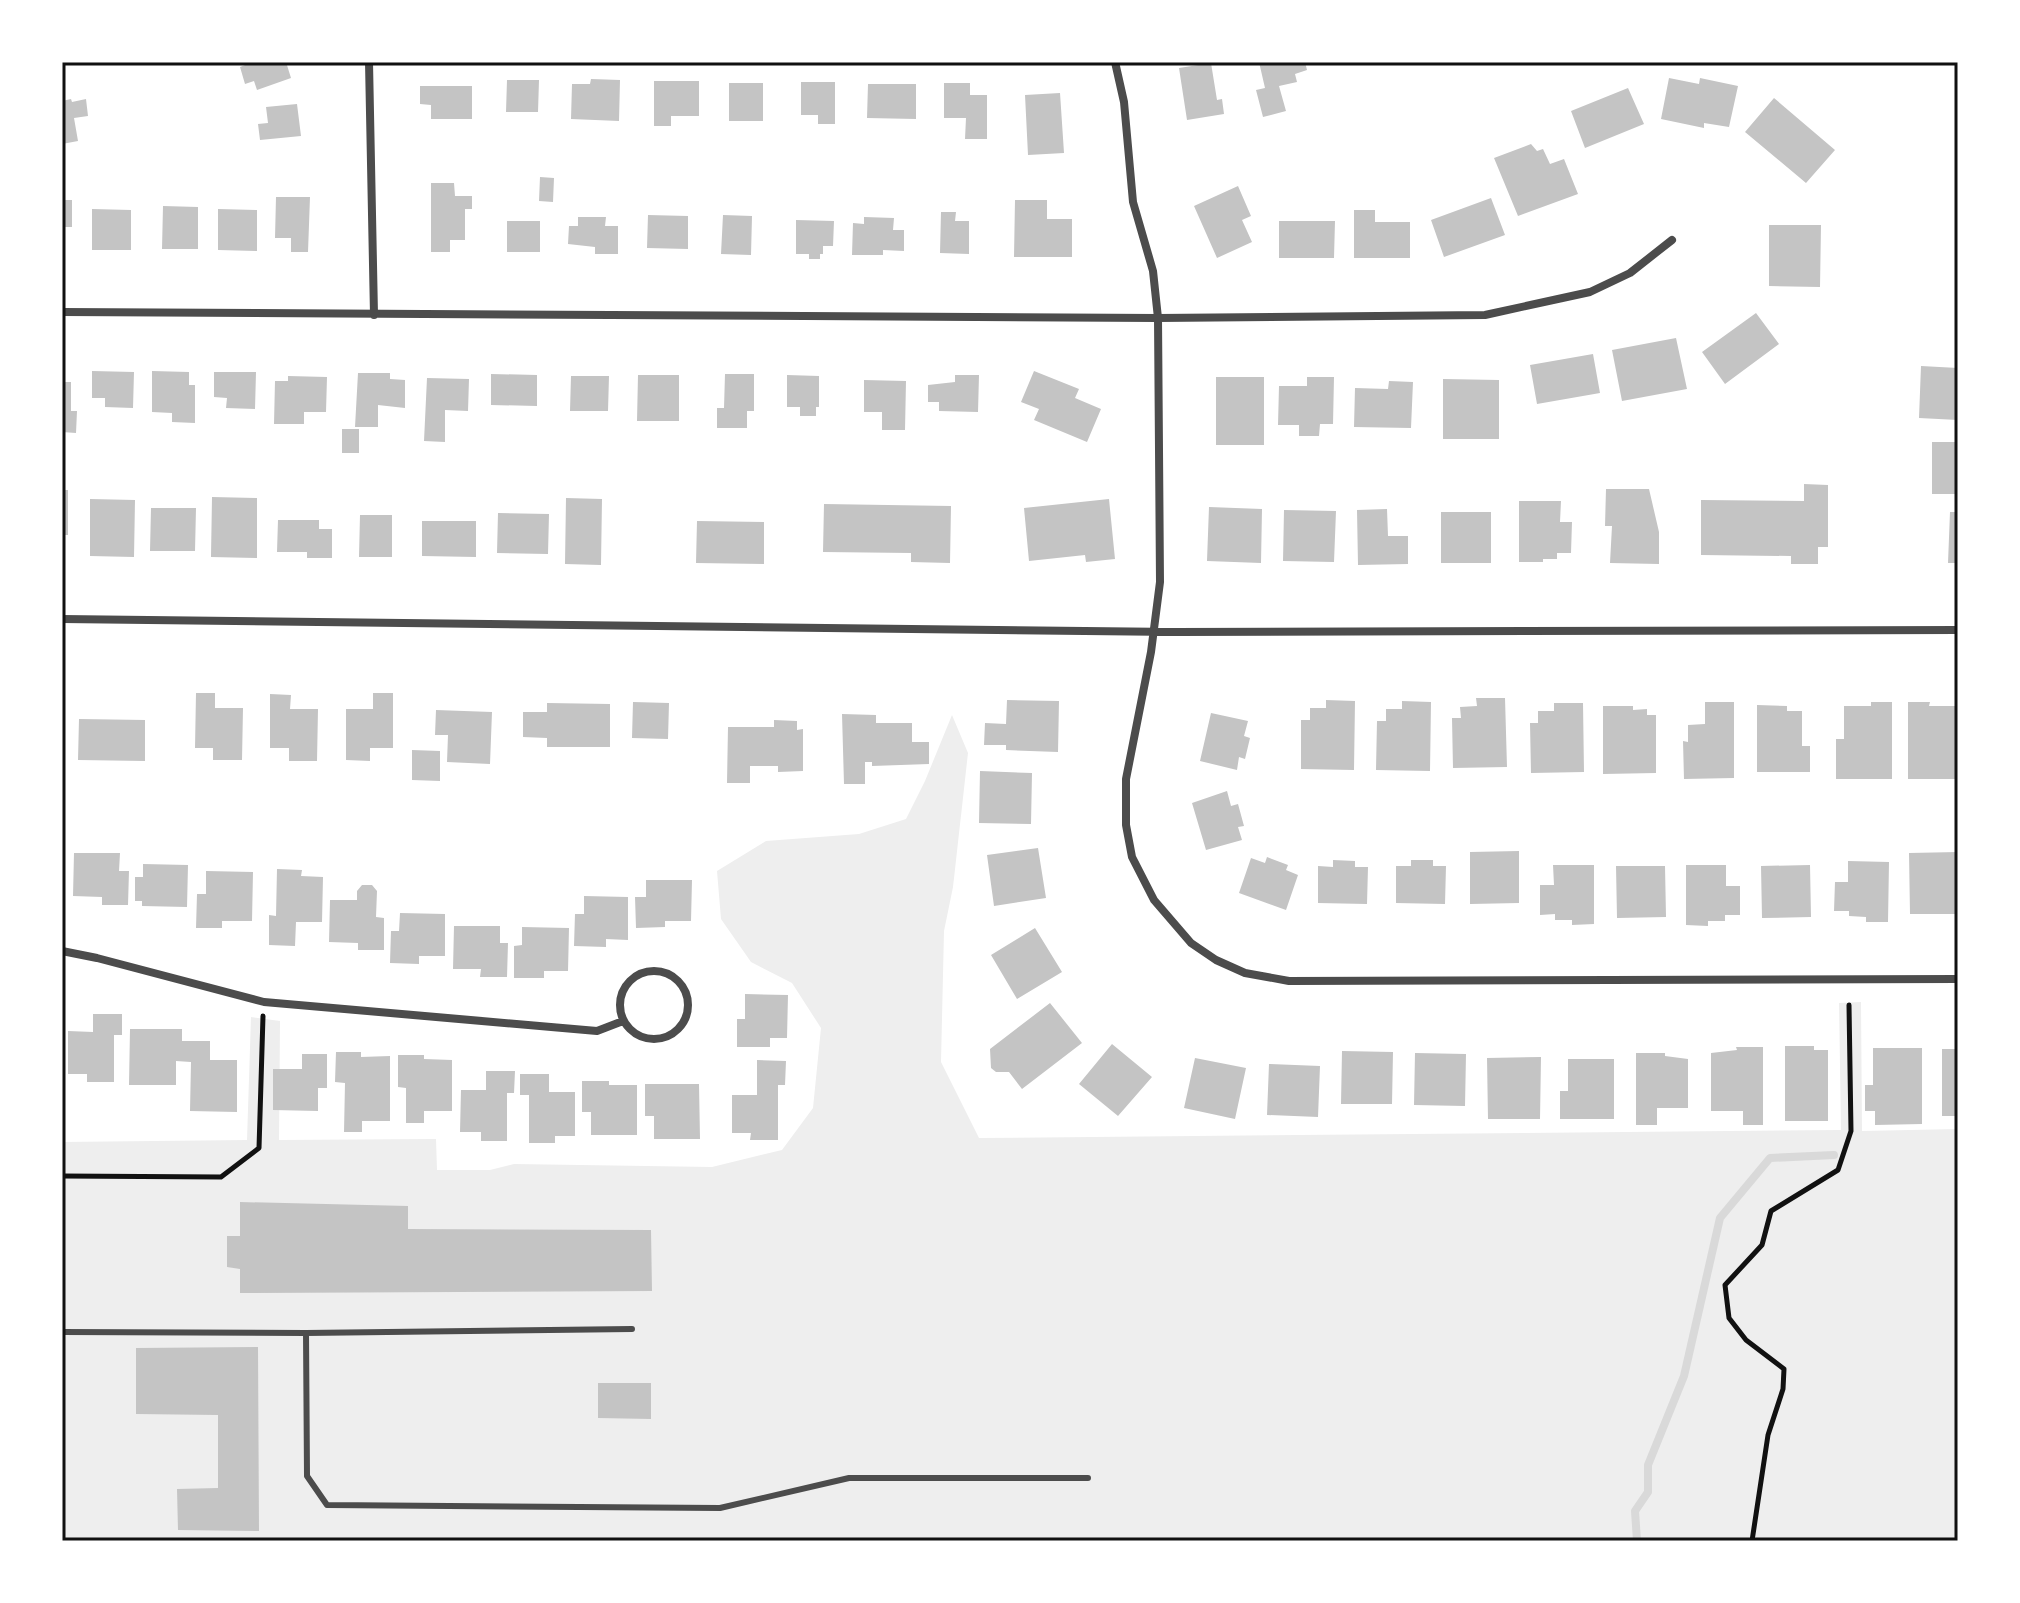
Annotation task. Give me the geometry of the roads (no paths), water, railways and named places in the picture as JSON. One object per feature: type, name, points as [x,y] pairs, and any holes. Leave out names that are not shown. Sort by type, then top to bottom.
[{"type":"street","points":[[369,62],[374,315]]},
{"type":"street","points":[[1115,62],[1124,102],[1133,202],[1153,271],[1158,318],[1160,582],[1155,631],[1126,779],[1126,825],[1132,857],[1154,900],[1191,943],[1216,960],[1245,973],[1289,981],[1958,979]]},
{"type":"street","points":[[62,312],[1158,318],[1485,315],[1590,292],[1630,273],[1672,240]]},
{"type":"street","points":[[62,619],[1155,631],[1958,630]]},
{"type":"street","points":[[62,951],[264,1002],[597,1031],[623,1021]]},
{"type":"street","points":[[650,971],[666,973],[680,981],[687,994],[689,1009],[684,1023],[674,1034],[661,1039],[646,1039],[633,1032],[623,1021],[619,1005],[623,989],[634,977],[650,971]]},
{"type":"lane","points":[[62,1332],[632,1329]]},
{"type":"lane","points":[[306,1333],[307,1476],[327,1505],[720,1508],[849,1478],[1088,1478]]},
{"type":"waterway","points":[[1637,1541],[1635,1511],[1648,1492],[1648,1465],[1684,1376],[1720,1218],[1770,1158],[1834,1155]]}]
